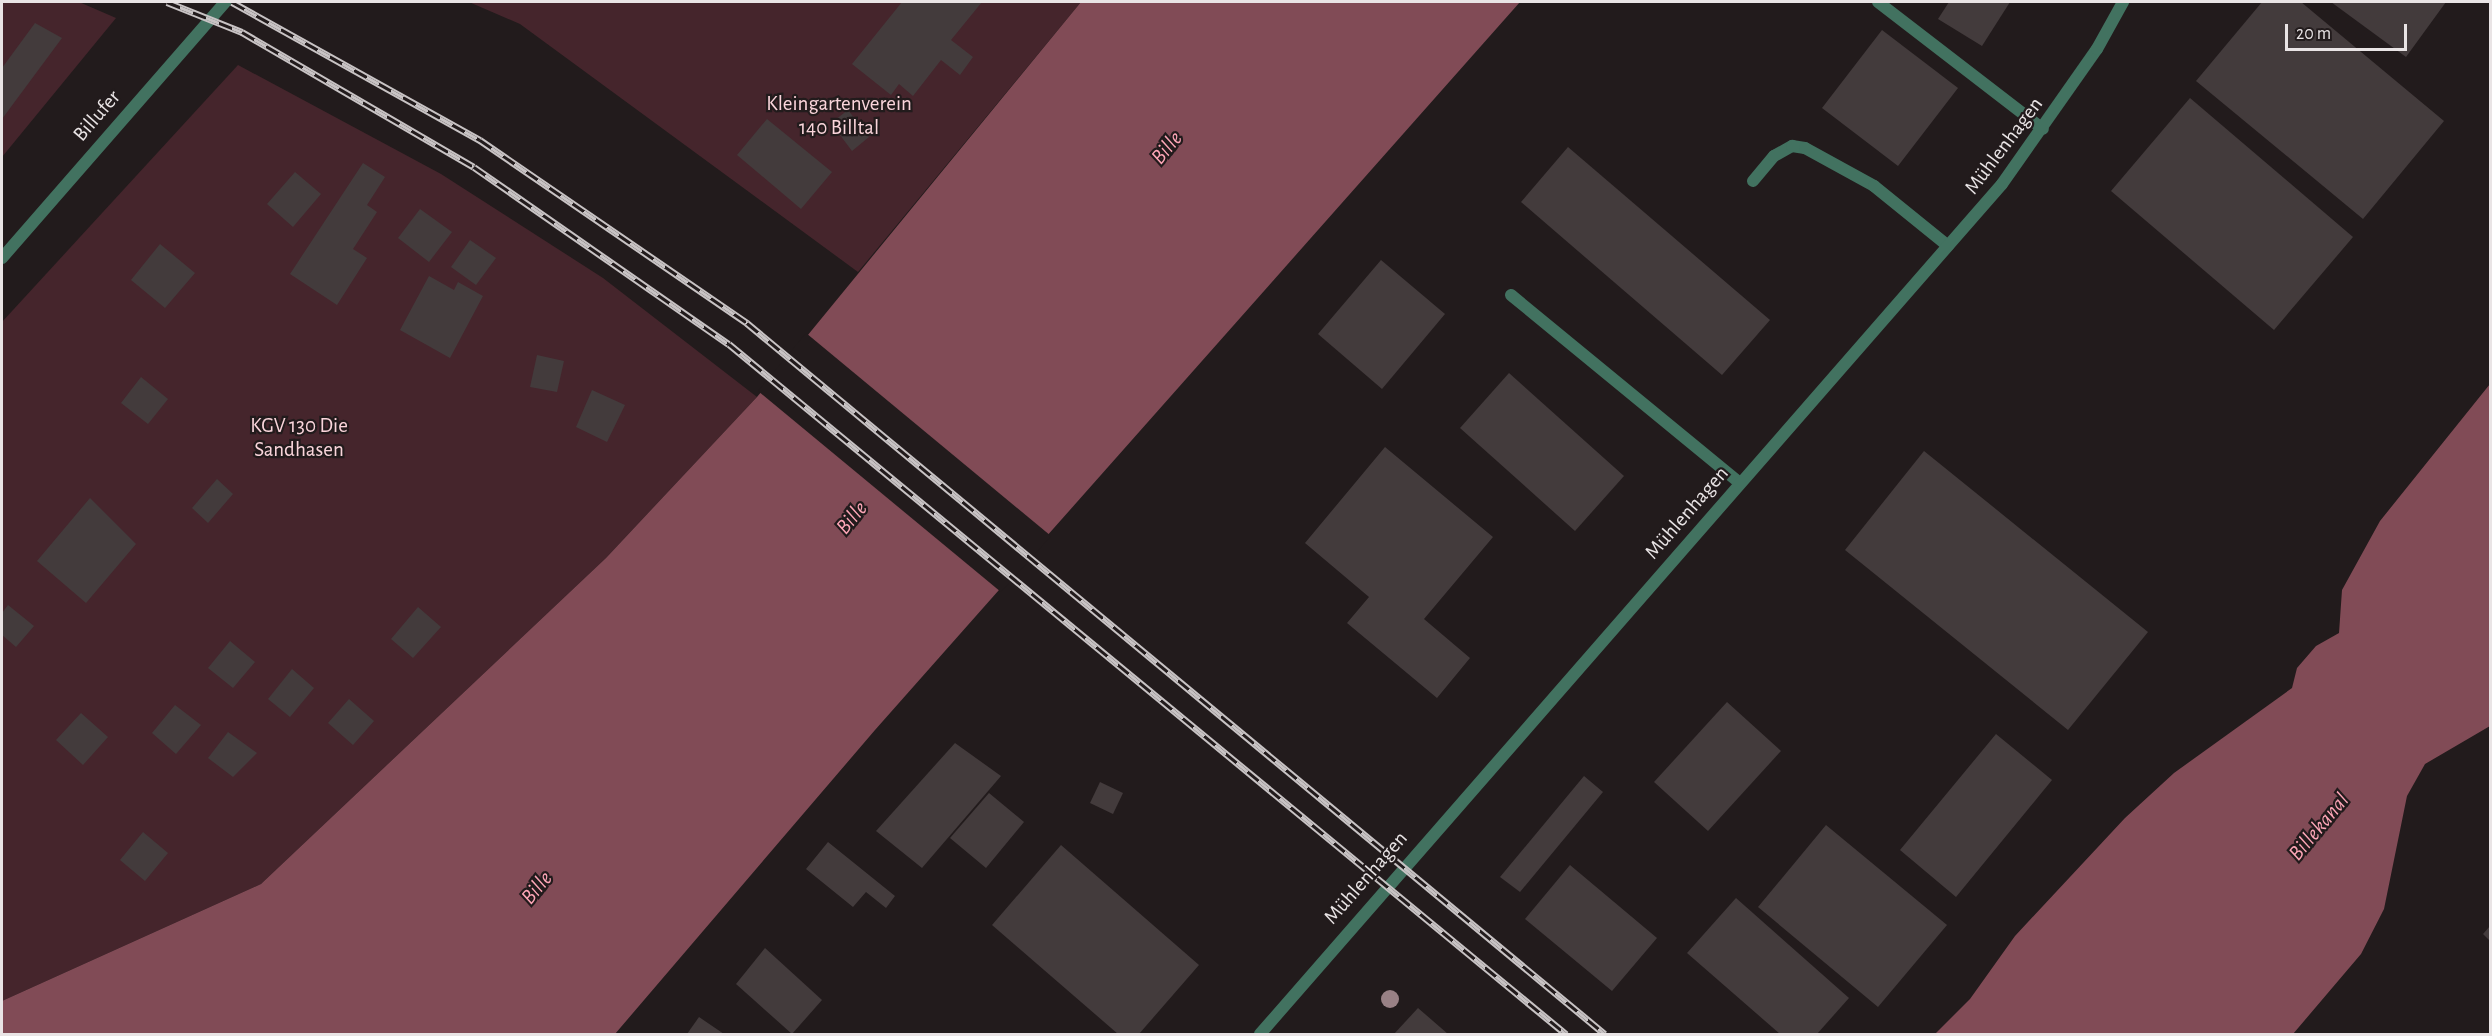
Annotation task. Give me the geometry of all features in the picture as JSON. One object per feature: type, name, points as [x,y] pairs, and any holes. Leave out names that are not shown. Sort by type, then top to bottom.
[{"type":"street","name":"Billufer","points":[[2,258],[225,2]]},
{"type":"street","points":[[1878,2],[2043,129]]},
{"type":"street","name":"Mühlenhagen","points":[[1260,1035],[1948,246],[2043,129],[2122,2]]},
{"type":"street","points":[[1753,181],[1774,156],[1792,146],[1805,148],[1874,186],[1948,246]]},
{"type":"street","points":[[1511,295],[1740,483]]},
{"type":"green space","points":[[2,2],[79,2],[116,18],[2,157]]},
{"type":"green space","name":"Kleingartenverein 140 Billtal","points":[[469,2],[1081,2],[858,272],[520,24]]},
{"type":"green space","name":"KGV 130 Die Sandhasen","points":[[238,65],[441,174],[603,278],[757,397],[606,558],[261,884],[2,1001],[2,322]]},
{"type":"water","name":"Bille","points":[[1081,2],[1520,2],[875,730],[615,1034],[2,1034],[2,1001],[261,884],[606,558],[757,397]]},
{"type":"water","name":"Billekanal","points":[[2490,384],[2490,726],[2425,764],[2407,796],[2384,909],[2361,954],[2293,1034],[1935,1034],[1970,999],[2015,936],[2125,818],[2174,773],[2292,688],[2297,668],[2316,646],[2339,633],[2342,590],[2380,521]]},
{"type":"pier","points":[[806,333],[1051,536],[1001,592],[758,391]]},
{"type":"building","points":[[902,2],[982,2],[951,40],[973,57],[960,75],[941,60],[913,96],[899,84],[891,95],[852,64]]},
{"type":"building","points":[[1949,2],[2010,2],[1982,46],[1938,19]]},
{"type":"building","points":[[2262,2],[2301,2],[2444,121],[2363,219],[2196,81]]},
{"type":"building","points":[[2331,2],[2446,2],[2406,57]]},
{"type":"building","points":[[35,23],[62,38],[2,119],[2,68]]},
{"type":"building","points":[[1882,30],[1958,88],[1898,166],[1822,108]]},
{"type":"building","points":[[2190,98],[2353,237],[2274,330],[2111,191]]},
{"type":"building","points":[[848,110],[869,137],[852,151],[831,123]]},
{"type":"building","points":[[767,119],[832,172],[801,209],[737,155]]},
{"type":"building","points":[[1568,147],[1770,320],[1722,375],[1521,202]]},
{"type":"building","points":[[363,163],[385,177],[367,205],[377,212],[353,249],[367,258],[337,305],[290,274]]},
{"type":"building","points":[[295,172],[321,194],[293,227],[267,204]]},
{"type":"building","points":[[420,209],[452,232],[429,262],[398,238]]},
{"type":"building","points":[[470,240],[496,258],[476,285],[451,267]]},
{"type":"building","points":[[160,244],[195,273],[165,308],[131,280]]},
{"type":"building","points":[[1381,260],[1445,314],[1382,389],[1318,334]]},
{"type":"building","points":[[429,276],[454,290],[458,282],[483,296],[450,358],[400,330]]},
{"type":"building","points":[[537,355],[564,361],[557,392],[530,387]]},
{"type":"building","points":[[1509,373],[1624,476],[1575,531],[1460,428]]},
{"type":"building","points":[[141,377],[168,399],[148,424],[121,403]]},
{"type":"building","points":[[592,390],[625,405],[607,442],[576,427]]},
{"type":"building","points":[[1385,447],[1493,537],[1424,619],[1470,658],[1437,698],[1347,623],[1369,597],[1305,543]]},
{"type":"building","points":[[1924,451],[2148,632],[2068,730],[1845,550]]},
{"type":"building","points":[[217,479],[233,494],[208,523],[192,508]]},
{"type":"building","points":[[90,498],[136,544],[86,603],[37,561]]},
{"type":"building","points":[[8,605],[34,626],[16,647],[2,635],[2,613]]},
{"type":"building","points":[[418,607],[441,627],[413,658],[391,639]]},
{"type":"building","points":[[230,641],[255,662],[233,688],[208,668]]},
{"type":"building","points":[[292,669],[314,688],[290,717],[268,699]]},
{"type":"building","points":[[349,699],[374,721],[353,745],[328,723]]},
{"type":"building","points":[[1727,702],[1781,751],[1708,831],[1654,782]]},
{"type":"building","points":[[175,705],[201,725],[176,754],[152,733]]},
{"type":"building","points":[[81,713],[108,737],[83,765],[56,740]]},
{"type":"building","points":[[228,732],[257,753],[233,777],[208,758]]},
{"type":"building","points":[[1996,734],[2052,780],[1956,897],[1900,850]]},
{"type":"building","points":[[955,743],[1001,776],[922,868],[876,831]]},
{"type":"building","points":[[1584,776],[1603,792],[1520,892],[1500,877]]},
{"type":"building","points":[[1100,782],[1123,793],[1113,814],[1090,803]]},
{"type":"building","points":[[989,793],[1024,822],[986,868],[950,838]]},
{"type":"building","points":[[1826,825],[1947,925],[1878,1007],[1758,907]]},
{"type":"building","points":[[143,832],[168,853],[145,881],[120,860]]},
{"type":"building","points":[[828,842],[895,896],[886,908],[866,892],[853,907],[806,869]]},
{"type":"building","points":[[1061,845],[1199,965],[1139,1034],[1118,1034],[992,925]]},
{"type":"building","points":[[1570,865],[1657,938],[1612,991],[1525,919]]},
{"type":"building","points":[[1736,898],[1849,998],[1817,1034],[1780,1034],[1687,953]]},
{"type":"building","points":[[2490,926],[2490,941],[2483,934]]},
{"type":"building","points":[[765,948],[822,1000],[792,1034],[736,984]]},
{"type":"building","points":[[1418,1008],[1448,1034],[1394,1034]]},
{"type":"building","points":[[699,1017],[724,1034],[687,1034]]},
{"type":"railway","points":[[167,2],[242,32],[474,167],[729,344],[1566,1034]]},
{"type":"railway","points":[[232,2],[480,140],[747,323],[1605,1034]]}]
